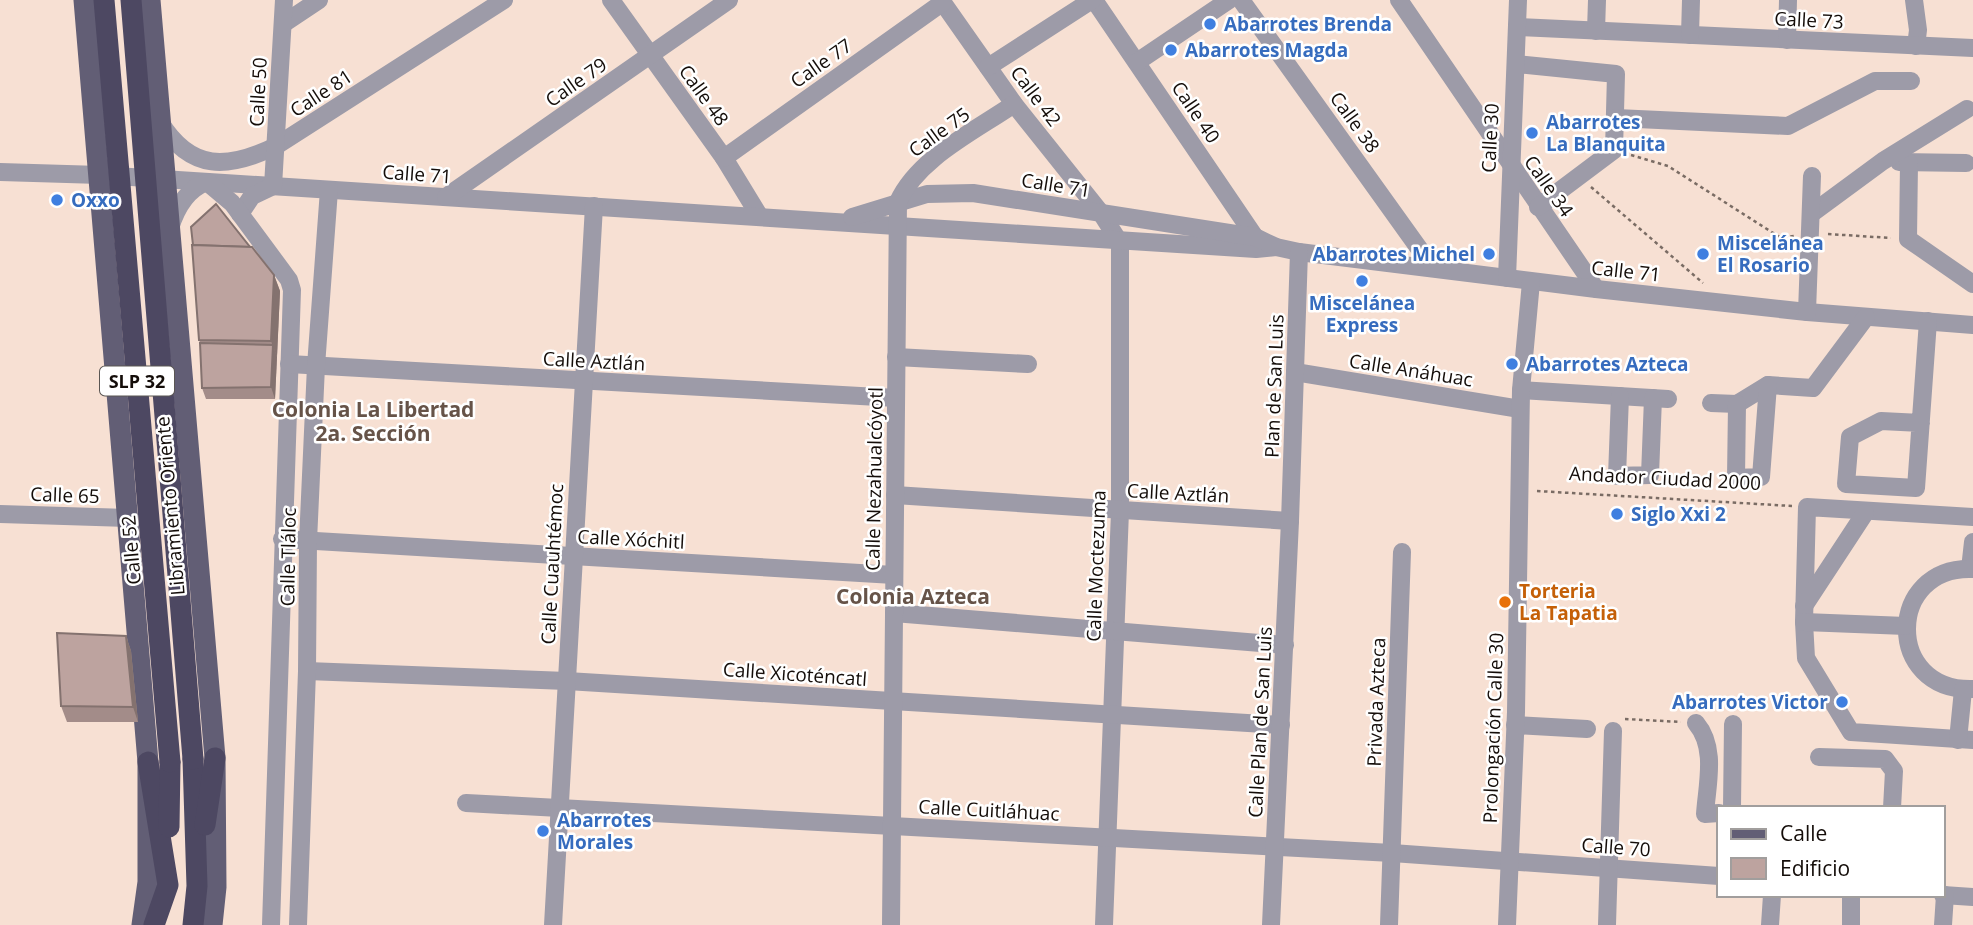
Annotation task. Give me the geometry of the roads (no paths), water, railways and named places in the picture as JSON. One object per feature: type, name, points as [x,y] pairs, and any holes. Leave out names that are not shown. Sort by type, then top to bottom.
[{"type":"highway","name":"Libramiento Oriente","points":[[104,0],[170,762],[169,885],[165,925]]},
{"type":"highway","name":"Libramiento Oriente","points":[[131,0],[204,759],[193,925]]},
{"type":"highway","points":[[148,762],[169,885],[153,925]]},
{"type":"main road","points":[[84,0],[100,175]]},
{"type":"main road","name":"Libramiento Oriente","points":[[150,0],[169,233],[204,759],[216,887],[212,925]]},
{"type":"main road","points":[[96,130],[110,148],[130,152],[149,144],[159,121]]},
{"type":"main road","name":"Calle 52","points":[[100,175],[148,762],[148,882],[142,925]]},
{"type":"main road","points":[[105,239],[110,221],[117,214],[134,207],[144,207],[161,217],[169,233]]},
{"type":"street","name":"Calle 50","points":[[273,186],[284,0]]},
{"type":"street","points":[[283,24],[318,0]]},
{"type":"street","name":"Calle 81","points":[[159,121],[181,149],[206,161],[238,162],[276,146],[504,0]]},
{"type":"street","name":"Calle 48","points":[[611,0],[724,158],[760,217]]},
{"type":"street","points":[[988,67],[1093,0]]},
{"type":"street","name":"Calle 40","points":[[1093,0],[1138,62],[1255,243]]},
{"type":"street","points":[[1138,62],[1229,0]]},
{"type":"street","name":"Calle 38","points":[[1241,0],[1433,268]]},
{"type":"street","name":"Calle 34","points":[[1399,0],[1509,166],[1596,289]]},
{"type":"street","name":"Calle 30","points":[[1507,278],[1509,166],[1518,0]]},
{"type":"street","points":[[1596,31],[1597,0]]},
{"type":"street","points":[[1690,36],[1691,0]]},
{"type":"street","points":[[1787,40],[1788,0]]},
{"type":"street","points":[[1914,0],[1918,30],[1916,46]]},
{"type":"street","name":"Calle 79","points":[[446,197],[725,1]]},
{"type":"street","name":"Calle 42","points":[[942,1],[1014,104],[1101,214]]},
{"type":"street","name":"Calle 77","points":[[724,158],[942,1]]},
{"type":"street","name":"Calle 73","points":[[1517,27],[1973,48]]},
{"type":"street","points":[[1516,64],[1616,74],[1614,150],[1538,206]]},
{"type":"street","points":[[1616,118],[1788,126],[1875,81],[1911,81]]},
{"type":"street","name":"Calle 75","points":[[898,202],[904,188],[926,166],[1014,104]]},
{"type":"street","points":[[1811,223],[1883,161],[1967,109]]},
{"type":"street","points":[[1883,161],[1966,163]]},
{"type":"street","points":[[1909,163],[1908,239],[1973,284]]},
{"type":"street","name":"Calle 71","points":[[0,172],[100,175],[897,225],[1120,243],[1255,243]]},
{"type":"street","points":[[1807,312],[1812,176]]},
{"type":"street","points":[[169,233],[181,203],[195,188],[207,182]]},
{"type":"street","name":"Calle Tláloc","points":[[207,182],[223,193],[240,214],[292,289],[271,925]]},
{"type":"street","points":[[240,214],[252,196],[273,186]]},
{"type":"street","name":"Calle Tláloc","points":[[298,925],[304,797],[308,541],[316,366],[329,190]]},
{"type":"street","name":"Calle 71","points":[[831,222],[866,214],[898,202],[950,191],[1101,214],[1299,252],[1531,282],[1807,312],[1973,325]]},
{"type":"street","name":"Calle Nezahualcóyotl","points":[[891,925],[898,202]]},
{"type":"street","name":"Calle Cuauhtémoc","points":[[553,925],[594,206]]},
{"type":"street","points":[[1101,214],[1120,243]]},
{"type":"street","name":"Calle Moctezuma","points":[[1104,925],[1120,511],[1120,243]]},
{"type":"street","name":"Plan de San Luis","points":[[1290,521],[1299,252]]},
{"type":"street","name":"Prolongación Calle 30","points":[[1507,925],[1515,725],[1520,409],[1531,282]]},
{"type":"street","points":[[1711,403],[1737,404],[1768,385],[1813,388],[1866,317]]},
{"type":"street","points":[[1921,423],[1881,421],[1850,437],[1846,484],[1916,488],[1921,423],[1928,321]]},
{"type":"street","points":[[896,357],[1028,364]]},
{"type":"street","name":"Calle Aztlán","points":[[289,364],[896,398]]},
{"type":"street","name":"Calle Anáhuac","points":[[1295,372],[1520,409]]},
{"type":"street","points":[[1737,404],[1737,478],[1762,477],[1768,385]]},
{"type":"street","points":[[1521,390],[1620,396],[1661,399],[1650,475],[1616,476],[1620,396]]},
{"type":"street","name":"Calle Aztlán","points":[[895,495],[1290,521]]},
{"type":"street","points":[[1973,517],[1865,513],[1807,507],[1804,614],[1806,658],[1851,732],[1965,740],[1968,690],[1941,684],[1922,670],[1909,649],[1906,626],[1912,603],[1926,584],[1947,572],[1972,569],[1973,542]]},
{"type":"street","points":[[1804,614],[1865,513]]},
{"type":"street","name":"Calle 65","points":[[0,514],[128,519]]},
{"type":"street","name":"Calle Plan de San Luis","points":[[1271,925],[1290,521]]},
{"type":"street","name":"Calle Xóchitl","points":[[282,539],[894,575]]},
{"type":"street","name":"Privada Azteca","points":[[1389,925],[1402,552]]},
{"type":"street","points":[[894,613],[1285,645]]},
{"type":"street","points":[[1804,614],[1906,626]]},
{"type":"street","name":"Calle Xicoténcatl","points":[[307,671],[567,681],[1281,725]]},
{"type":"street","points":[[1696,723],[1704,733],[1709,755],[1705,814],[1717,813]]},
{"type":"street","points":[[1732,806],[1733,724]]},
{"type":"street","points":[[1515,725],[1587,729]]},
{"type":"street","points":[[1608,925],[1613,731]]},
{"type":"street","points":[[1709,755],[1733,751]]},
{"type":"street","points":[[1819,757],[1885,759],[1891,763],[1894,771],[1892,806]]},
{"type":"street","points":[[275,796],[304,797]]},
{"type":"street","name":"Calle Cuitláhuac","points":[[466,803],[1510,860]]},
{"type":"street","name":"Calle 70","points":[[1510,860],[1717,876]]},
{"type":"street","points":[[1945,895],[1973,897]]},
{"type":"street","points":[[1770,925],[1772,897]]},
{"type":"street","points":[[1851,897],[1851,925]]},
{"type":"street","points":[[1943,925],[1944,897]]},
{"type":"street","points":[[271,906],[299,907]]},
{"type":"place","name":"Abarrotes Brenda","points":[[1210,24]]},
{"type":"place","name":"Abarrotes Magda","points":[[1171,50]]},
{"type":"place","name":"Abarrotes La Blanquita","points":[[1532,133]]},
{"type":"place","name":"Oxxo","points":[[57,200]]},
{"type":"place","name":"Abarrotes Michel","points":[[1489,254]]},
{"type":"place","name":"Miscelánea El Rosario","points":[[1703,254]]},
{"type":"place","name":"Miscelánea Express","points":[[1362,281]]},
{"type":"place","name":"Abarrotes Azteca","points":[[1512,364]]},
{"type":"place","name":"Siglo Xxi 2","points":[[1617,514]]},
{"type":"place","name":"Torteria La Tapatia","points":[[1505,602]]},
{"type":"place","name":"Abarrotes Victor","points":[[1842,702]]},
{"type":"place","name":"Abarrotes Morales","points":[[543,831]]},
{"type":"district","name":"Colonia La Libertad 2a. Sección","points":[[373,421]]},
{"type":"district","name":"Colonia Azteca","points":[[913,596]]}]
